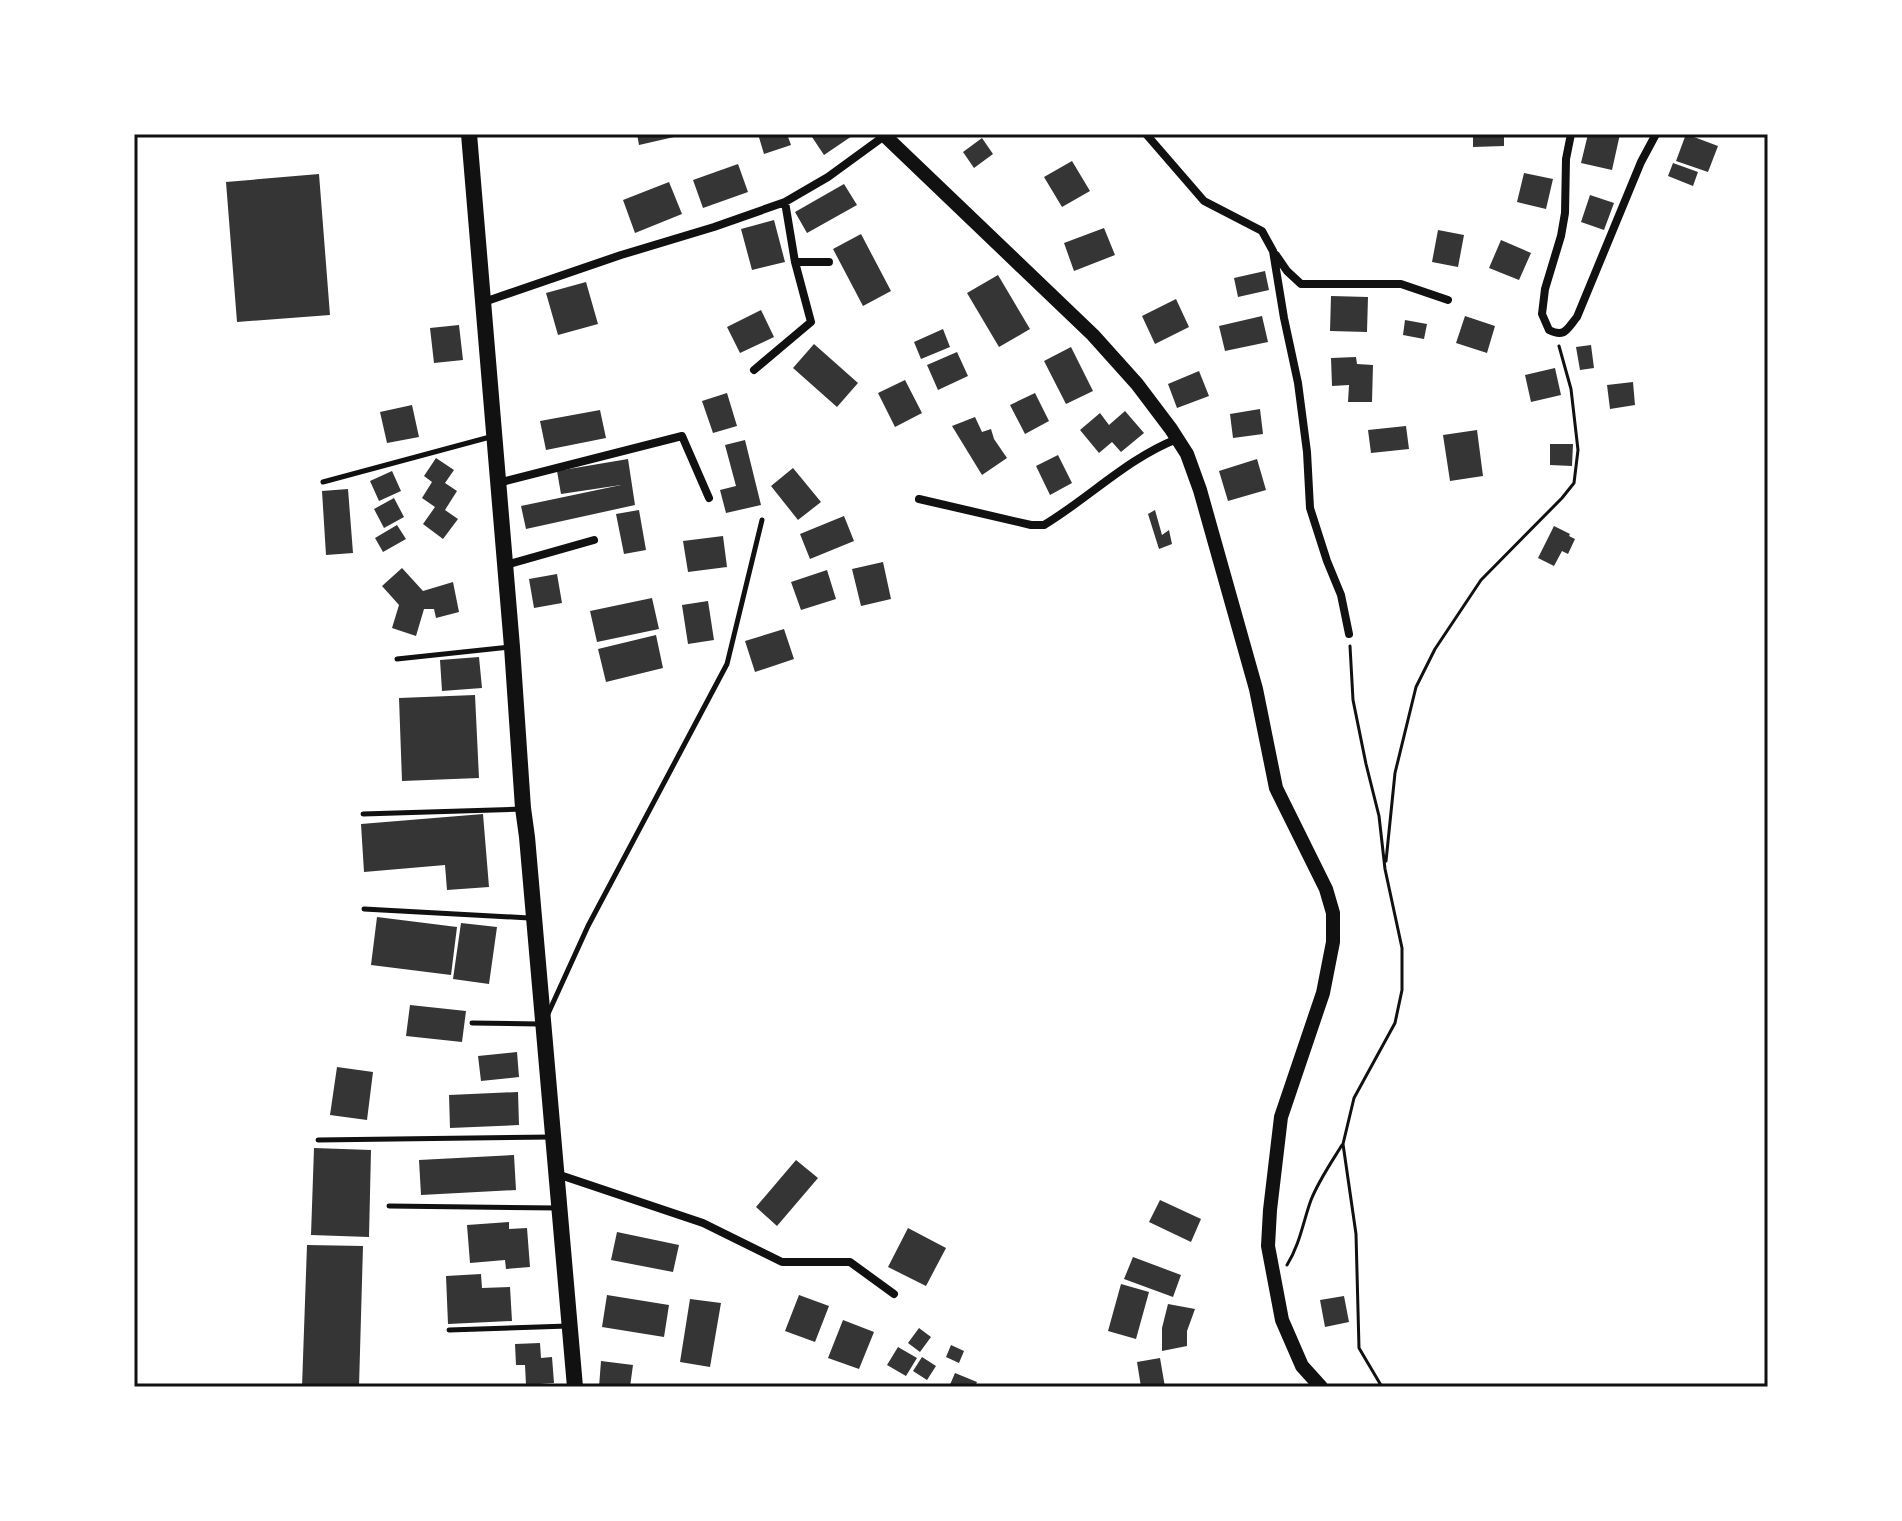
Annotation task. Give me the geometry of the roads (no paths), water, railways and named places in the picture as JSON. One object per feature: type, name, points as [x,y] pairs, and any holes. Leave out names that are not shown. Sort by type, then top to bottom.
[{"type":"main road","points":[[469,134],[523,808],[575,1387]]},
{"type":"street","points":[[484,302],[785,202],[828,177],[886,134],[1093,335],[1137,384],[1187,454],[1205,505],[1256,689],[1276,788],[1326,889],[1333,913],[1333,942],[1323,993],[1281,1117],[1268,1246],[1282,1320],[1302,1366],[1321,1387]]},
{"type":"street","points":[[1146,134],[1204,201],[1262,231],[1287,271],[1301,284],[1401,284],[1448,300]]},
{"type":"street","points":[[1571,134],[1566,159],[1565,213],[1545,289],[1542,314],[1549,330],[1557,334],[1564,333],[1577,317],[1641,162],[1656,134]]},
{"type":"street","points":[[754,370],[811,322],[795,262],[785,202]]},
{"type":"street","points":[[1273,251],[1298,383],[1310,508],[1341,595],[1349,634]]},
{"type":"street","points":[[795,262],[829,262]]},
{"type":"street","points":[[498,483],[682,436],[709,498]]},
{"type":"street","points":[[919,499],[1031,525],[1044,525],[1136,461],[1177,439]]},
{"type":"street","points":[[505,565],[594,540]]},
{"type":"street","points":[[556,1174],[703,1223],[782,1262],[850,1262],[894,1294]]},
{"type":"lane","points":[[323,482],[495,436]]},
{"type":"lane","points":[[472,1023],[543,1024],[588,926],[727,664],[762,520]]},
{"type":"lane","points":[[397,659],[512,647]]},
{"type":"lane","points":[[363,814],[523,808]]},
{"type":"lane","points":[[364,909],[534,918]]},
{"type":"lane","points":[[318,1140],[553,1137]]},
{"type":"lane","points":[[389,1206],[559,1208]]},
{"type":"lane","points":[[449,1330],[569,1326]]}]
